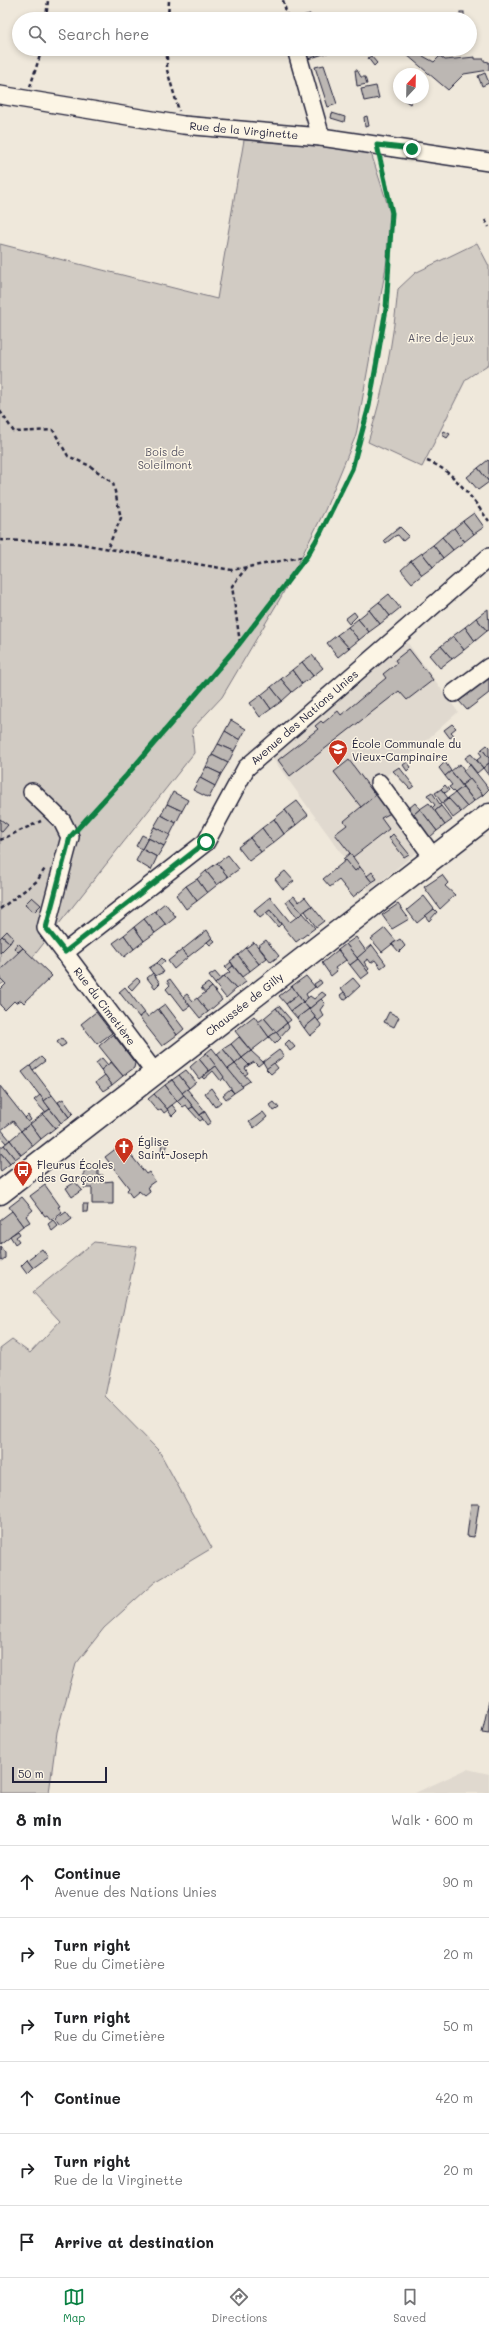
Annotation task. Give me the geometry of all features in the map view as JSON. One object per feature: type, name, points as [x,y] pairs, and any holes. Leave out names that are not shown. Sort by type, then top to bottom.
[{"type":"main road","name":"Chaussée de Gilly","points":[[0,1193],[489,815]]},
{"type":"street","points":[[298,56],[321,137]]},
{"type":"street","name":"Rue de la Virginette","points":[[0,95],[183,125],[321,137],[489,162]]},
{"type":"street","name":"Avenue des Nations Unies","points":[[65,952],[206,842],[246,768],[489,557]]},
{"type":"street","points":[[454,694],[489,667]]},
{"type":"street","points":[[379,782],[433,857]]},
{"type":"street","points":[[32,792],[62,821],[70,837]]},
{"type":"street","name":"Rue du Cimetière","points":[[70,837],[46,928],[155,1073]]},
{"type":"path","points":[[47,12],[48,0]]},
{"type":"path","points":[[168,12],[169,0]]},
{"type":"path","points":[[283,0],[286,12]]},
{"type":"path","points":[[27,99],[40,56]]},
{"type":"path","points":[[167,56],[167,70],[183,125]]},
{"type":"path","points":[[70,837],[126,776],[240,643],[307,556],[321,532],[352,469],[369,406],[385,316],[392,213],[377,145]]},
{"type":"path","points":[[485,220],[489,227]]},
{"type":"path","points":[[0,411],[14,432],[53,430],[68,456],[90,466],[113,483],[122,518],[107,550]]},
{"type":"path","points":[[426,461],[439,465],[461,486],[489,521]]},
{"type":"path","points":[[0,540],[75,543],[107,550],[232,570],[307,556]]},
{"type":"path","points":[[240,643],[232,586],[246,568]]},
{"type":"path","points":[[0,840],[37,821],[62,821]]},
{"type":"path","points":[[0,909],[37,881],[49,863]]},
{"type":"shaded area","name":"École Communale du Vieux-Campinaire","points":[[402,635],[458,712],[382,780],[428,843],[369,891],[268,752]]},
{"type":"shaded area","points":[[467,1769],[489,1774],[489,1793],[415,1793]]},
{"type":"green space","name":"Bois de Soleilmont","points":[[244,140],[370,150],[390,212],[387,261],[356,435],[325,510],[281,597],[222,697],[192,729],[194,753],[21,972],[0,985],[0,244],[217,299]]},
{"type":"green space","name":"Aire de jeux","points":[[477,243],[489,266],[489,364],[466,379],[422,467],[368,442],[379,404],[387,366],[398,289],[415,273]]},
{"type":"green space","points":[[94,1242],[137,1247],[105,1396],[159,1451],[212,1548],[155,1582],[104,1628],[76,1664],[57,1732],[49,1793],[0,1793],[0,1349],[12,1340],[30,1353],[60,1321],[33,1292]]},
{"type":"building","points":[[307,56],[317,56],[308,59]]},
{"type":"building","points":[[371,56],[377,63],[374,66],[368,58]]},
{"type":"building","points":[[408,56],[423,56],[434,62],[440,56],[445,60],[475,57],[475,59],[484,59],[484,61],[489,62],[489,70],[464,74],[448,90],[429,74],[429,68],[422,68]]},
{"type":"building","points":[[324,65],[337,104],[328,107],[315,67]]},
{"type":"building","points":[[355,70],[357,70],[361,77],[365,77],[367,84],[357,86]]},
{"type":"building","points":[[485,73],[489,83],[482,86],[478,76]]},
{"type":"building","points":[[376,86],[379,98],[364,101],[361,89]]},
{"type":"building","points":[[332,113],[345,117],[344,122],[331,118]]},
{"type":"building","points":[[367,116],[369,126],[365,127],[364,117]]},
{"type":"building","points":[[444,431],[450,434],[447,438],[442,435]]},
{"type":"building","points":[[488,460],[489,461],[489,482],[478,468]]},
{"type":"building","points":[[478,468],[489,482],[478,490],[467,477]]},
{"type":"building","points":[[474,513],[484,527],[474,534],[463,521]]},
{"type":"building","points":[[463,521],[474,534],[464,542],[454,528]]},
{"type":"building","points":[[400,527],[409,536],[403,541],[398,535],[386,543],[384,540]]},
{"type":"building","points":[[454,528],[464,542],[453,550],[442,537]]},
{"type":"building","points":[[442,537],[453,550],[443,558],[433,545]]},
{"type":"building","points":[[433,545],[443,558],[433,567],[422,553]]},
{"type":"building","points":[[422,553],[433,567],[422,575],[411,561]]},
{"type":"building","points":[[411,561],[422,575],[412,583],[401,570]]},
{"type":"building","points":[[389,594],[400,608],[390,616],[379,602]]},
{"type":"building","points":[[379,602],[390,616],[380,624],[369,610]]},
{"type":"building","points":[[488,609],[489,630],[487,631],[476,618]]},
{"type":"building","points":[[369,610],[380,624],[369,632],[358,619]]},
{"type":"building","points":[[354,612],[357,616],[349,624],[345,619]]},
{"type":"building","points":[[476,618],[487,631],[475,641],[465,627]]},
{"type":"building","points":[[358,619],[369,632],[359,640],[348,627]]},
{"type":"building","points":[[348,627],[359,640],[349,648],[337,635]]},
{"type":"building","points":[[465,627],[475,641],[464,650],[453,636]]},
{"type":"building","points":[[337,635],[349,648],[338,657],[327,643]]},
{"type":"building","points":[[453,636],[464,650],[452,659],[441,646]]},
{"type":"building","points":[[441,646],[452,659],[440,668],[429,655]]},
{"type":"building","points":[[409,649],[433,680],[407,700],[399,691],[290,776],[278,760],[318,729],[315,726],[321,721],[323,723],[338,711],[341,715],[386,678],[383,674],[397,663],[395,660]]},
{"type":"building","points":[[312,655],[323,668],[313,676],[302,662]]},
{"type":"building","points":[[302,662],[313,676],[302,684],[292,670]]},
{"type":"building","points":[[292,670],[302,684],[292,692],[281,679]]},
{"type":"building","points":[[489,678],[489,693],[467,710],[459,701]]},
{"type":"building","points":[[281,679],[292,692],[282,701],[271,687]]},
{"type":"building","points":[[271,687],[282,701],[271,709],[261,695]]},
{"type":"building","points":[[261,695],[271,709],[260,717],[250,703]]},
{"type":"building","points":[[231,720],[246,729],[240,740],[225,731]]},
{"type":"building","points":[[452,724],[456,728],[451,732],[454,735],[450,738],[444,730]]},
{"type":"building","points":[[225,731],[240,740],[234,751],[218,744]]},
{"type":"building","points":[[218,744],[234,751],[228,763],[212,755]]},
{"type":"building","points":[[487,745],[489,747],[489,758],[482,749]]},
{"type":"building","points":[[482,749],[489,758],[489,763],[483,768],[477,760],[482,756],[479,752]]},
{"type":"building","points":[[471,754],[483,768],[477,773],[465,758]]},
{"type":"building","points":[[212,755],[228,763],[221,774],[206,767]]},
{"type":"building","points":[[349,760],[376,796],[361,807],[334,772]]},
{"type":"building","points":[[407,762],[411,767],[407,771],[403,765]]},
{"type":"building","points":[[445,762],[451,771],[445,776],[439,768]]},
{"type":"building","points":[[489,763],[489,776],[483,768]]},
{"type":"building","points":[[460,764],[470,779],[462,785],[451,771]]},
{"type":"building","points":[[470,765],[489,789],[483,795],[463,771]]},
{"type":"building","points":[[206,767],[221,774],[215,786],[200,778]]},
{"type":"building","points":[[399,767],[414,786],[410,789],[393,771]]},
{"type":"building","points":[[451,771],[463,787],[455,793],[449,787],[452,785],[445,776]]},
{"type":"building","points":[[200,778],[215,786],[209,798],[193,790]]},
{"type":"building","points":[[470,779],[483,795],[474,801],[462,785]]},
{"type":"building","points":[[445,785],[449,790],[445,793],[441,789]]},
{"type":"building","points":[[463,787],[474,801],[467,807],[455,793]]},
{"type":"building","points":[[441,789],[448,798],[442,803],[435,793]]},
{"type":"building","points":[[173,792],[188,800],[182,811],[167,804]]},
{"type":"building","points":[[432,792],[441,806],[435,811],[432,808],[435,805],[427,795]]},
{"type":"building","points":[[378,793],[393,812],[381,818],[389,829],[353,857],[335,834],[347,825],[344,821]]},
{"type":"building","points":[[455,793],[467,807],[461,812],[448,798]]},
{"type":"building","points":[[448,798],[461,812],[453,818],[442,803]]},
{"type":"building","points":[[297,801],[308,815],[296,825],[285,810]]},
{"type":"building","points":[[415,803],[420,809],[413,815],[408,809]]},
{"type":"building","points":[[429,803],[445,825],[437,831],[420,809]]},
{"type":"building","points":[[167,804],[182,811],[176,823],[161,815]]},
{"type":"building","points":[[441,806],[452,820],[445,825],[435,811]]},
{"type":"building","points":[[420,809],[437,831],[430,837],[413,815]]},
{"type":"building","points":[[285,810],[296,825],[284,834],[274,819]]},
{"type":"building","points":[[161,815],[176,823],[170,835],[154,827]]},
{"type":"building","points":[[0,819],[8,825],[2,832],[0,831]]},
{"type":"building","points":[[274,819],[284,834],[273,843],[262,828]]},
{"type":"building","points":[[154,827],[170,835],[164,846],[148,838]]},
{"type":"building","points":[[262,828],[273,843],[261,852],[250,838]]},
{"type":"building","points":[[393,834],[409,854],[404,857],[389,838]]},
{"type":"building","points":[[142,835],[148,838],[142,849],[136,846]]},
{"type":"building","points":[[148,838],[164,846],[157,857],[142,849]]},
{"type":"building","points":[[250,838],[261,852],[249,861],[238,847]]},
{"type":"building","points":[[142,849],[157,857],[151,870],[136,861]]},
{"type":"building","points":[[350,853],[360,867],[355,871],[343,859]]},
{"type":"building","points":[[228,855],[239,869],[228,877],[217,863]]},
{"type":"building","points":[[346,860],[355,871],[360,867],[372,882],[353,897],[339,880],[330,887],[323,879]]},
{"type":"building","points":[[217,863],[228,877],[217,885],[206,871]]},
{"type":"building","points":[[206,871],[217,885],[207,893],[197,879]]},
{"type":"building","points":[[285,871],[294,881],[283,889],[275,879]]},
{"type":"building","points":[[372,872],[377,879],[372,882],[367,876]]},
{"type":"building","points":[[442,875],[448,883],[445,886],[455,895],[440,909],[424,887]]},
{"type":"building","points":[[197,879],[207,893],[197,901],[186,886]]},
{"type":"building","points":[[186,886],[197,901],[186,909],[176,895]]},
{"type":"building","points":[[294,896],[299,902],[305,897],[312,906],[302,913],[290,899]]},
{"type":"building","points":[[424,896],[434,909],[417,923],[407,910]]},
{"type":"building","points":[[32,897],[41,905],[34,912],[25,904]]},
{"type":"building","points":[[270,897],[290,922],[302,913],[315,928],[296,942],[270,910],[260,918],[254,910]]},
{"type":"building","points":[[290,899],[302,913],[297,918],[286,902]]},
{"type":"building","points":[[165,903],[176,917],[166,925],[155,911]]},
{"type":"building","points":[[398,904],[409,919],[392,929],[382,915]]},
{"type":"building","points":[[312,906],[324,921],[316,927],[305,911]]},
{"type":"building","points":[[434,909],[437,912],[429,921],[425,916]]},
{"type":"building","points":[[270,910],[281,924],[278,927],[266,913]]},
{"type":"building","points":[[155,911],[166,925],[155,933],[144,919]]},
{"type":"building","points":[[144,919],[155,933],[144,941],[134,927]]},
{"type":"building","points":[[134,927],[144,941],[134,949],[124,935]]},
{"type":"building","points":[[385,928],[396,941],[382,952],[371,939]]},
{"type":"building","points":[[207,930],[212,938],[188,957],[182,950]]},
{"type":"building","points":[[7,931],[13,938],[10,943],[2,936]]},
{"type":"building","points":[[124,935],[134,949],[124,957],[113,943]]},
{"type":"building","points":[[2,936],[10,943],[0,953],[0,938]]},
{"type":"building","points":[[356,937],[366,951],[357,958],[346,944]]},
{"type":"building","points":[[212,938],[215,941],[210,945],[207,942]]},
{"type":"building","points":[[400,939],[405,946],[399,952],[392,944]]},
{"type":"building","points":[[266,940],[279,956],[271,962],[258,946]]},
{"type":"building","points":[[254,942],[267,958],[259,964],[246,948]]},
{"type":"building","points":[[18,943],[23,948],[18,952],[14,948]]},
{"type":"building","points":[[346,944],[358,959],[350,965],[338,950]]},
{"type":"building","points":[[372,945],[386,964],[381,968],[375,960],[371,963],[368,959],[364,962],[369,969],[367,971],[357,958]]},
{"type":"building","points":[[23,948],[52,976],[24,1003],[21,1000],[16,1003],[14,1001],[5,1010],[0,1005],[0,990],[6,984],[0,978],[0,970]]},
{"type":"building","points":[[246,948],[259,964],[250,971],[238,955]]},
{"type":"building","points":[[182,950],[188,957],[174,969],[168,961]]},
{"type":"building","points":[[338,950],[346,960],[335,968],[337,971],[331,976],[322,963]]},
{"type":"building","points":[[238,955],[250,971],[242,977],[230,961]]},
{"type":"building","points":[[162,958],[165,961],[159,966],[157,963]]},
{"type":"building","points":[[358,959],[369,973],[361,979],[350,965]]},
{"type":"building","points":[[231,962],[233,966],[228,970],[225,967]]},
{"type":"building","points":[[157,963],[164,972],[155,976],[149,968]]},
{"type":"building","points":[[233,966],[246,982],[236,989],[224,976],[230,972],[228,970]]},
{"type":"building","points":[[215,972],[221,979],[215,984],[209,976]]},
{"type":"building","points":[[153,973],[160,983],[155,988],[147,978]]},
{"type":"building","points":[[224,976],[236,989],[226,998],[215,984]]},
{"type":"building","points":[[306,976],[315,987],[306,994],[308,998],[303,1002],[292,986]]},
{"type":"building","points":[[137,978],[140,981],[132,990],[128,986]]},
{"type":"building","points":[[353,978],[360,986],[348,997],[341,988]]},
{"type":"building","points":[[170,979],[190,1006],[184,1010],[166,989],[170,985],[167,981]]},
{"type":"building","points":[[320,980],[322,983],[316,988],[314,984]]},
{"type":"building","points":[[208,983],[212,987],[205,993],[201,988]]},
{"type":"building","points":[[292,986],[298,995],[286,1004],[279,996]]},
{"type":"building","points":[[125,987],[145,1013],[139,1017],[119,992]]},
{"type":"building","points":[[212,987],[222,1000],[208,1012],[197,999]]},
{"type":"building","points":[[322,992],[326,995],[309,1009],[303,1002],[310,996],[314,999]]},
{"type":"building","points":[[344,992],[348,997],[344,1000],[340,995]]},
{"type":"building","points":[[187,994],[193,1001],[197,998],[208,1012],[200,1018],[183,997]]},
{"type":"building","points":[[298,995],[303,1002],[291,1011],[286,1004]]},
{"type":"building","points":[[321,999],[325,1003],[320,1010],[324,1016],[318,1021],[309,1009]]},
{"type":"building","points":[[303,1002],[309,1009],[297,1018],[291,1011]]},
{"type":"building","points":[[165,1004],[184,1029],[177,1035],[158,1009]]},
{"type":"building","points":[[279,1006],[291,1020],[287,1023],[276,1008]]},
{"type":"building","points":[[276,1008],[287,1023],[276,1032],[264,1018]]},
{"type":"building","points":[[158,1009],[177,1035],[162,1046],[139,1017],[145,1013],[148,1017]]},
{"type":"building","points":[[309,1009],[316,1018],[304,1028],[297,1018]]},
{"type":"building","points":[[96,1012],[112,1033],[97,1044],[81,1024]]},
{"type":"building","points":[[389,1012],[399,1017],[394,1027],[384,1022]]},
{"type":"building","points":[[254,1016],[269,1037],[251,1051],[235,1031]]},
{"type":"building","points":[[264,1018],[276,1032],[269,1037],[258,1022]]},
{"type":"building","points":[[316,1018],[322,1026],[310,1036],[304,1028]]},
{"type":"building","points":[[287,1023],[289,1027],[280,1037],[276,1032]]},
{"type":"building","points":[[276,1032],[281,1038],[275,1044],[269,1037]]},
{"type":"building","points":[[113,1034],[135,1063],[134,1068],[123,1076],[99,1046]]},
{"type":"building","points":[[239,1037],[251,1051],[242,1058],[231,1044]]},
{"type":"building","points":[[62,1038],[66,1044],[61,1047],[57,1042]]},
{"type":"building","points":[[289,1040],[295,1047],[290,1051],[285,1044]]},
{"type":"building","points":[[231,1044],[242,1058],[235,1064],[223,1049]]},
{"type":"building","points":[[212,1048],[243,1087],[234,1093],[206,1053]]},
{"type":"building","points":[[223,1049],[235,1064],[228,1069],[217,1054]]},
{"type":"building","points":[[279,1050],[284,1056],[267,1069],[263,1062]]},
{"type":"building","points":[[251,1051],[263,1062],[258,1066],[254,1062],[249,1065],[242,1058]]},
{"type":"building","points":[[206,1053],[216,1066],[209,1071],[199,1059]]},
{"type":"building","points":[[41,1057],[45,1061],[33,1070],[30,1066]]},
{"type":"building","points":[[102,1058],[108,1065],[101,1070],[96,1063]]},
{"type":"building","points":[[242,1058],[249,1065],[245,1068],[248,1073],[244,1076],[235,1064]]},
{"type":"building","points":[[199,1059],[209,1071],[199,1079],[190,1067]]},
{"type":"building","points":[[111,1062],[123,1076],[112,1085],[101,1070]]},
{"type":"building","points":[[274,1063],[278,1068],[271,1074],[266,1069]]},
{"type":"building","points":[[235,1064],[250,1081],[242,1086],[228,1069]]},
{"type":"building","points":[[30,1066],[52,1095],[44,1101],[22,1072]]},
{"type":"building","points":[[216,1066],[224,1077],[221,1081],[213,1071],[204,1079],[202,1077]]},
{"type":"building","points":[[186,1070],[196,1082],[189,1088],[179,1075]]},
{"type":"building","points":[[105,1075],[112,1085],[103,1091],[96,1082]]},
{"type":"building","points":[[179,1075],[189,1088],[182,1093],[172,1080]]},
{"type":"building","points":[[172,1080],[184,1095],[177,1101],[165,1085]]},
{"type":"building","points":[[165,1085],[177,1101],[167,1109],[154,1094]]},
{"type":"building","points":[[0,1086],[30,1124],[21,1131],[13,1121],[1,1130],[0,1128]]},
{"type":"building","points":[[211,1088],[221,1102],[215,1107],[205,1093]]},
{"type":"building","points":[[187,1089],[205,1111],[200,1115],[182,1093]]},
{"type":"building","points":[[230,1089],[234,1093],[226,1099],[223,1095]]},
{"type":"building","points":[[154,1094],[168,1110],[164,1113],[161,1109],[158,1111],[148,1099]]},
{"type":"building","points":[[40,1095],[50,1109],[45,1112],[34,1100]]},
{"type":"building","points":[[52,1095],[69,1117],[61,1123],[44,1101]]},
{"type":"building","points":[[184,1095],[193,1107],[189,1109],[186,1105],[183,1107],[177,1101]]},
{"type":"building","points":[[63,1099],[73,1113],[69,1117],[58,1102]]},
{"type":"building","points":[[274,1102],[279,1108],[274,1111],[270,1105]]},
{"type":"building","points":[[172,1105],[177,1111],[172,1116],[167,1109]]},
{"type":"building","points":[[193,1107],[203,1119],[200,1121],[189,1109]]},
{"type":"building","points":[[50,1109],[61,1123],[55,1128],[43,1114]]},
{"type":"building","points":[[205,1112],[211,1122],[207,1125],[200,1115]]},
{"type":"building","points":[[263,1112],[267,1117],[254,1128],[249,1122]]},
{"type":"building","points":[[43,1114],[55,1128],[41,1139],[30,1124]]},
{"type":"building","points":[[28,1115],[31,1120],[28,1122],[25,1118]]},
{"type":"building","points":[[30,1124],[41,1139],[33,1146],[21,1131]]},
{"type":"building","points":[[0,1128],[10,1140],[6,1143],[0,1136]]},
{"type":"building","points":[[21,1131],[33,1146],[21,1155],[10,1140]]},
{"type":"building","points":[[10,1140],[21,1155],[15,1159],[4,1145]]},
{"type":"building","points":[[162,1141],[168,1143],[165,1153],[161,1152]]},
{"type":"building","name":"Église Saint-Joseph","points":[[122,1144],[146,1174],[149,1172],[155,1181],[148,1186],[150,1192],[145,1196],[139,1191],[132,1197],[127,1190],[129,1188],[105,1157]]},
{"type":"building","points":[[4,1145],[15,1159],[10,1164],[0,1152],[0,1148]]},
{"type":"building","points":[[0,1152],[10,1164],[1,1171],[0,1169]]},
{"type":"building","points":[[84,1168],[98,1168],[98,1175],[103,1175],[103,1182],[113,1181],[113,1204],[92,1204],[92,1188],[84,1188]]},
{"type":"building","points":[[75,1182],[82,1190],[72,1197],[66,1188]]},
{"type":"building","points":[[45,1185],[60,1206],[58,1207],[62,1212],[51,1220],[47,1215],[45,1216],[30,1196]]},
{"type":"building","points":[[22,1197],[33,1210],[26,1216],[30,1222],[23,1226],[9,1207]]},
{"type":"building","points":[[83,1204],[88,1204],[87,1212],[83,1212]]},
{"type":"building","points":[[12,1211],[23,1226],[0,1244],[0,1220]]},
{"type":"building","points":[[66,1211],[72,1219],[61,1227],[55,1219]]},
{"type":"building","points":[[53,1220],[58,1226],[52,1231],[48,1224]]},
{"type":"building","points":[[18,1231],[20,1234],[16,1237],[19,1241],[15,1244],[10,1236]]},
{"type":"building","points":[[0,1246],[5,1253],[5,1258],[1,1261]]},
{"type":"building","points":[[42,1249],[48,1257],[33,1268],[27,1260]]},
{"type":"building","points":[[27,1260],[33,1268],[27,1274],[21,1266]]},
{"type":"building","points":[[471,1504],[479,1504],[474,1537],[467,1536]]},
{"type":"building","points":[[489,1701],[489,1734],[482,1733]]},
{"type":"place","name":"École Communale du Vieux-Campinaire","points":[[338,766]]},
{"type":"place","name":"Église Saint-Joseph","points":[[124,1164]]},
{"type":"place","name":"Fleurus Écoles des Garçons","points":[[23,1187]]},
{"type":"route","points":[[206,842],[65,952],[46,928],[70,837],[126,776],[240,643],[307,556],[321,532],[352,469],[369,406],[386,309],[392,213],[386,180],[377,145],[412,149]]}]
